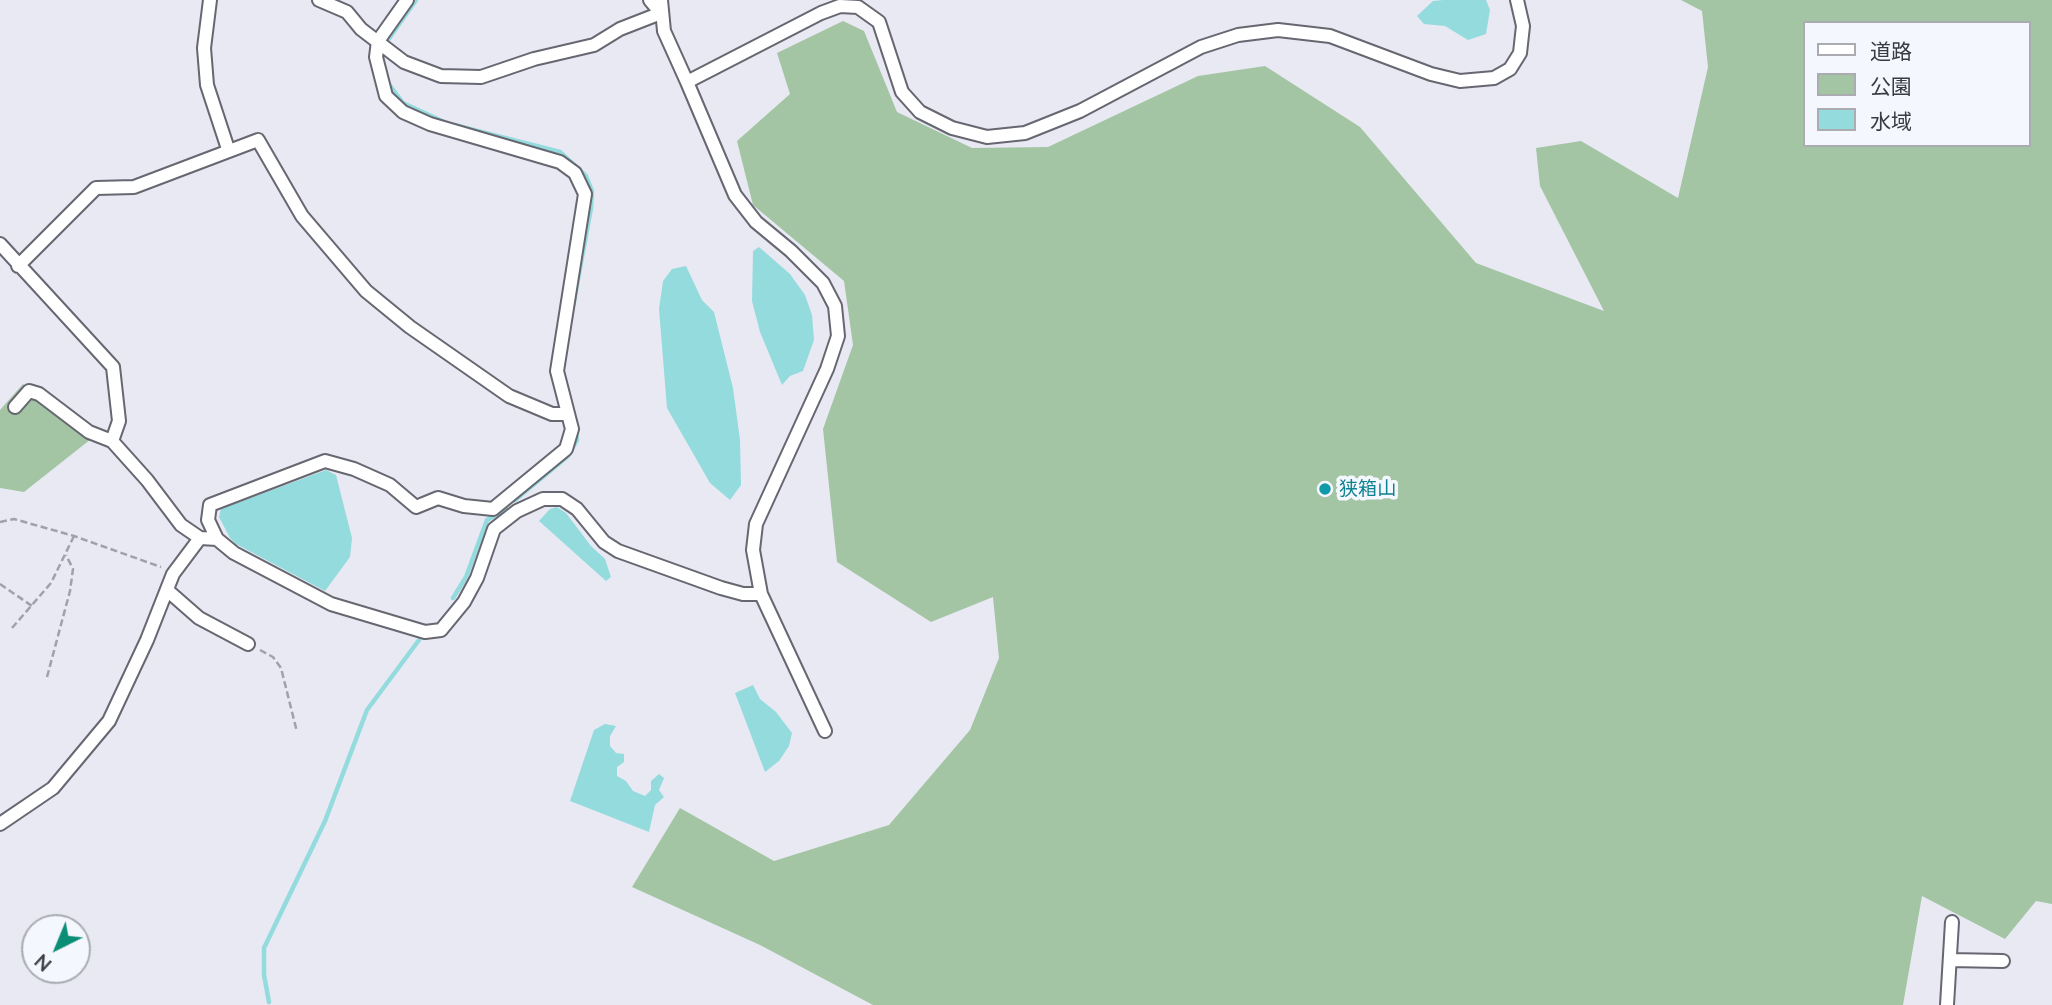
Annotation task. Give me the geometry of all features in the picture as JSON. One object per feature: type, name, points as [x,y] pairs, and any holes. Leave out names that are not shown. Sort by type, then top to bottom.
[{"type":"street","points":[[210,0],[204,48],[207,85],[228,149]]},
{"type":"street","points":[[319,0],[347,12],[360,29],[404,62],[441,76],[481,77],[534,59],[594,45],[661,6]]},
{"type":"street","points":[[407,0],[378,41],[376,57],[386,96],[403,113],[430,124],[559,162],[575,173],[584,194],[557,371],[565,414],[572,429],[566,449],[493,509],[464,506],[438,498],[416,507],[390,485],[354,469],[325,461],[209,505],[208,520],[217,539],[234,553],[331,604],[425,632],[441,630],[464,602],[477,578],[494,529],[517,512],[543,499],[562,499],[577,509],[604,542],[618,551],[721,588],[743,594],[761,594]]},
{"type":"street","points":[[650,0],[661,6],[673,58],[687,82],[735,195],[756,222],[791,251],[822,283],[835,306],[838,336],[827,369],[756,524],[753,550],[761,594],[825,732]]},
{"type":"street","points":[[687,82],[821,13],[840,6],[858,7],[879,22],[902,92],[920,113],[952,128],[987,137],[1025,133],[1080,111],[1201,47],[1238,35],[1278,30],[1330,36],[1431,74],[1460,81],[1494,78],[1510,69],[1520,53],[1523,26],[1517,0]]},
{"type":"street","points":[[18,266],[96,188],[134,187],[228,149],[258,140],[302,216],[366,291],[384,307],[509,396],[552,414],[565,414]]},
{"type":"street","points":[[0,244],[113,367],[119,421],[112,441]]},
{"type":"street","points":[[15,407],[29,391],[39,394],[89,432],[112,441],[148,480],[181,525],[200,538],[217,539]]},
{"type":"street","points":[[0,824],[53,788],[109,722],[173,574],[200,538]]},
{"type":"street","points":[[167,590],[200,618],[248,644]]},
{"type":"street","points":[[1947,1005],[1952,922]]},
{"type":"street","points":[[1950,960],[2003,961]]},
{"type":"path","points":[[0,522],[14,519],[74,536],[150,561],[173,574]]},
{"type":"path","points":[[12,628],[33,607],[66,555],[74,536]]},
{"type":"path","points":[[47,677],[70,591],[73,569],[66,555]]},
{"type":"path","points":[[0,584],[33,607]]},
{"type":"path","points":[[248,644],[273,657],[281,668],[297,732]]},
{"type":"green space","points":[[1681,0],[2052,0],[2052,904],[2036,901],[2005,939],[1922,896],[1903,1005],[873,1005],[760,945],[632,887],[680,808],[774,861],[889,825],[970,730],[999,658],[993,597],[931,622],[837,562],[823,429],[853,345],[844,281],[753,205],[737,141],[790,94],[777,53],[843,21],[864,31],[897,112],[972,148],[1048,147],[1198,76],[1265,66],[1360,127],[1476,263],[1604,311],[1540,186],[1536,148],[1581,141],[1678,198],[1708,67],[1702,11]]},
{"type":"green space","points":[[23,384],[91,439],[24,492],[0,488],[0,410]]},
{"type":"water","points":[[1486,0],[1490,10],[1486,34],[1468,40],[1445,26],[1424,24],[1417,16],[1433,1]]},
{"type":"water","points":[[759,247],[790,274],[805,295],[812,315],[814,340],[803,371],[790,376],[782,385],[760,332],[752,301],[753,251]]},
{"type":"water","points":[[686,266],[702,300],[714,312],[733,388],[740,440],[741,485],[730,500],[710,483],[667,408],[659,309],[663,281],[672,269]]},
{"type":"water","points":[[326,470],[336,475],[352,538],[350,557],[325,591],[236,544],[219,517],[221,509]]},
{"type":"water","points":[[557,507],[566,513],[591,546],[605,559],[611,577],[606,581],[539,521],[550,509]]},
{"type":"water","points":[[753,685],[760,699],[776,712],[792,733],[789,746],[779,761],[765,772],[735,693]]},
{"type":"water","points":[[605,724],[616,726],[610,736],[610,746],[616,753],[624,754],[624,762],[617,767],[617,776],[626,781],[633,791],[645,796],[651,790],[651,781],[659,774],[664,778],[659,790],[664,797],[655,805],[649,832],[570,801],[594,730]]},
{"type":"waterway","points":[[388,40],[416,0]]},
{"type":"waterway","points":[[388,83],[403,103],[442,121]]},
{"type":"waterway","points":[[454,125],[560,152],[586,176],[592,191],[591,208],[573,306]]},
{"type":"waterway","points":[[515,500],[568,456],[577,440],[576,431]]},
{"type":"waterway","points":[[453,598],[466,577],[487,520],[506,509]]},
{"type":"waterway","points":[[269,1002],[264,975],[264,948],[325,821],[367,710],[419,640]]},
{"type":"place","name":"狭箱山","points":[[1325,489]]}]
